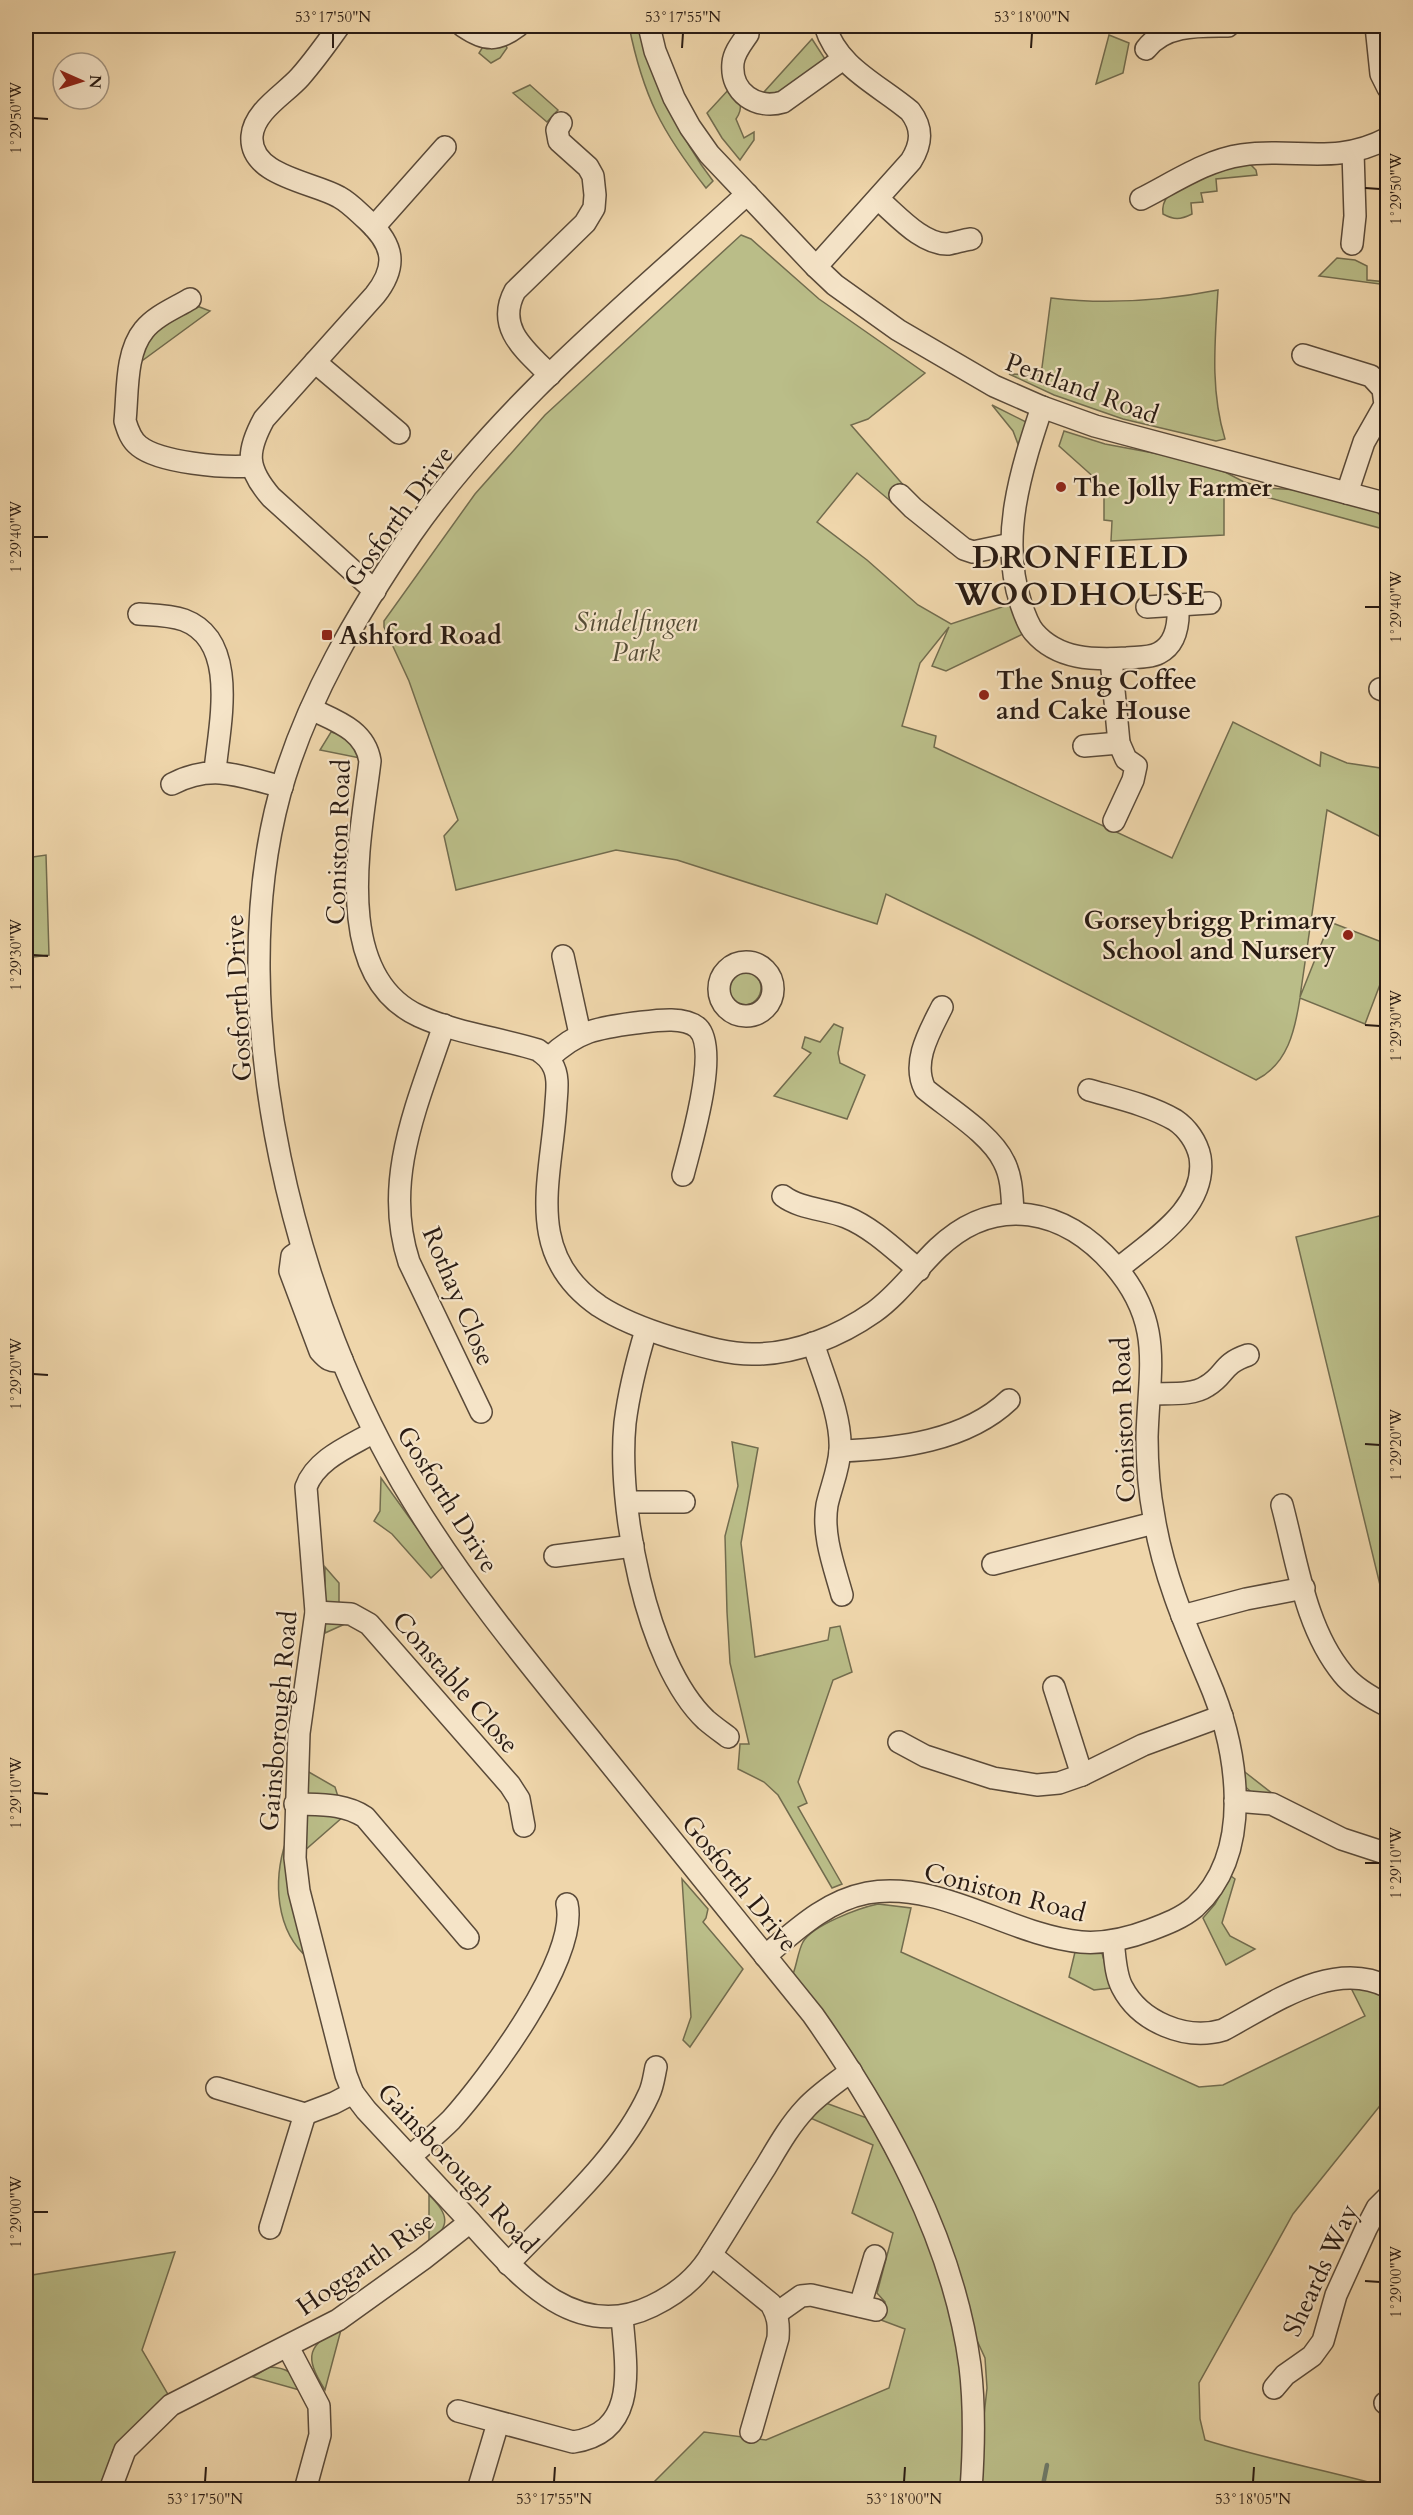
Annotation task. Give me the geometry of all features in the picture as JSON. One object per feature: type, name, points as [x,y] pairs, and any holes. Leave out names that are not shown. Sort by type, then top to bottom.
[{"type":"street","points":[[339,26],[300,77],[261,115],[254,125],[252,137],[255,152],[261,162],[293,180],[339,197],[374,227],[386,243],[391,256],[390,270],[385,282],[264,419],[255,435],[250,466],[259,483],[271,497],[375,591]]},
{"type":"street","points":[[463,26],[485,38],[496,38],[508,34],[518,26]]},
{"type":"street","name":"Pentland Road","points":[[649,26],[665,79],[690,127],[709,154],[816,267],[864,307],[934,353],[994,386],[1042,407],[1136,438],[1388,504]]},
{"type":"street","points":[[816,267],[911,161],[918,150],[920,130],[910,111],[843,60],[825,26]]},
{"type":"street","points":[[1146,49],[1157,37],[1170,31],[1228,26]]},
{"type":"street","points":[[1376,26],[1381,74],[1388,88]]},
{"type":"street","points":[[748,34],[736,52],[733,72],[741,90],[759,104],[772,106],[783,102],[843,60]]},
{"type":"street","points":[[550,375],[516,338],[509,325],[507,314],[509,302],[515,291],[585,223],[594,208],[593,176],[588,167],[559,141],[557,130],[561,123]]},
{"type":"street","points":[[1141,200],[1224,159],[1244,155],[1333,155],[1353,152],[1388,138]]},
{"type":"street","points":[[374,227],[445,147]]},
{"type":"street","points":[[1352,244],[1355,206],[1353,152]]},
{"type":"street","name":"Gosforth Drive","points":[[747,194],[550,375],[455,477],[413,532],[375,591],[311,709],[282,787],[270,836],[260,895],[260,992],[269,1089],[282,1162],[315,1289],[342,1360],[374,1432],[412,1500],[464,1579],[545,1684],[813,2016],[851,2071],[901,2160],[933,2228],[955,2292],[972,2386],[974,2416],[971,2490]]},
{"type":"street","points":[[878,199],[924,237],[935,242],[947,244],[971,239]]},
{"type":"street","points":[[190,298],[152,322],[143,331],[136,345],[131,362],[125,421],[128,431],[134,441],[149,452],[207,466],[250,466]]},
{"type":"street","points":[[1303,355],[1371,376],[1378,381],[1385,395],[1385,405],[1364,442],[1347,493]]},
{"type":"street","points":[[315,362],[399,433]]},
{"type":"street","points":[[1042,407],[1024,459],[1011,544],[1016,590],[1034,632],[1055,649],[1070,656],[1111,659],[1160,653],[1172,641],[1176,631],[1178,605]]},
{"type":"street","points":[[900,495],[964,549],[973,552],[1011,544]]},
{"type":"street","points":[[1147,607],[1210,603]]},
{"type":"street","points":[[139,614],[164,615],[194,625],[204,633],[218,654],[222,685],[215,771]]},
{"type":"street","points":[[1111,659],[1119,743],[1126,759],[1136,766],[1136,771],[1114,821]]},
{"type":"street","name":"Coniston Road","points":[[311,709],[349,728],[362,739],[368,748],[370,760],[358,893],[360,927],[369,962],[391,996],[402,1006],[418,1015],[444,1025],[538,1050],[549,1058],[555,1069],[557,1086],[555,1128],[545,1194],[546,1217],[556,1252],[565,1271],[595,1303],[646,1330],[686,1342],[750,1354],[770,1353],[813,1343],[853,1325],[875,1311],[919,1270],[939,1247],[961,1230],[983,1219],[1013,1213],[1049,1218],[1069,1227],[1101,1251],[1118,1269],[1135,1293],[1145,1319],[1151,1345],[1148,1444],[1154,1523],[1182,1616],[1222,1716],[1235,1801],[1235,1817],[1227,1854],[1209,1890],[1198,1904],[1173,1921],[1143,1933],[1113,1941],[1078,1942],[1045,1934],[927,1896],[880,1892],[843,1900],[816,1914],[765,1956]]},
{"type":"street","points":[[1084,746],[1119,743]]},
{"type":"street","points":[[172,784],[188,776],[215,771],[282,787]]},
{"type":"street","points":[[563,956],[580,1034]]},
{"type":"street","points":[[698,1028],[722,1002]]},
{"type":"street","points":[[942,1007],[925,1044],[920,1065],[920,1079],[925,1089],[986,1138],[999,1152],[1009,1175],[1013,1213]]},
{"type":"street","points":[[549,1058],[569,1040],[580,1034],[613,1026],[680,1021],[698,1028],[703,1036],[706,1066],[683,1175]]},
{"type":"street","name":"Rothay Close","points":[[444,1025],[413,1118],[399,1179],[398,1215],[401,1239],[409,1262],[481,1412]]},
{"type":"street","points":[[1089,1089],[1144,1107],[1176,1121],[1194,1140],[1201,1166],[1196,1193],[1190,1203],[1177,1218],[1118,1269]]},
{"type":"street","points":[[783,1196],[794,1203],[833,1212],[857,1222],[919,1270]]},
{"type":"street","points":[[646,1330],[630,1390],[625,1424],[624,1459],[633,1546],[651,1623],[667,1662],[704,1719],[728,1737]]},
{"type":"street","points":[[813,1343],[838,1422],[840,1451],[827,1505],[825,1525],[828,1545],[842,1595]]},
{"type":"street","points":[[1151,1394],[1200,1390],[1209,1386],[1229,1363],[1248,1355]]},
{"type":"street","points":[[840,1451],[906,1445],[952,1433],[978,1423],[1009,1400]]},
{"type":"street","name":"Gainsborough Road","points":[[374,1432],[319,1466],[310,1477],[306,1487],[316,1612],[299,1733],[295,1804],[295,1847],[299,1891],[330,2018],[353,2092],[508,2264],[537,2290],[559,2303],[584,2314],[603,2318],[622,2317],[643,2311],[677,2291],[701,2270],[798,2118],[826,2090],[851,2071]]},
{"type":"street","points":[[627,1502],[684,1502]]},
{"type":"street","points":[[1282,1505],[1304,1588],[1322,1641],[1338,1667],[1358,1688],[1388,1706]]},
{"type":"street","points":[[993,1564],[1154,1523]]},
{"type":"street","points":[[555,1556],[633,1546]]},
{"type":"street","points":[[1182,1616],[1235,1601],[1304,1588]]},
{"type":"street","name":"Constable Close","points":[[316,1612],[351,1614],[369,1624],[510,1785],[519,1798],[524,1826]]},
{"type":"street","points":[[1054,1687],[1082,1775]]},
{"type":"street","points":[[899,1742],[925,1756],[1015,1783],[1037,1785],[1059,1783],[1082,1775],[1143,1745],[1222,1716]]},
{"type":"street","points":[[1235,1801],[1272,1804],[1342,1839],[1388,1854]]},
{"type":"street","points":[[295,1804],[339,1805],[351,1808],[365,1817],[468,1938]]},
{"type":"street","points":[[410,2157],[450,2121],[480,2085],[515,2036],[557,1958],[568,1924],[567,1904]]},
{"type":"street","points":[[1113,1941],[1121,1985],[1129,1997],[1159,2022],[1184,2032],[1211,2033],[1223,2030],[1310,1986],[1329,1980],[1357,1977],[1388,1987]]},
{"type":"street","points":[[508,2264],[594,2173],[621,2140],[637,2118],[651,2091],[656,2067]]},
{"type":"street","points":[[217,2088],[305,2114],[334,2103],[353,2092]]},
{"type":"street","points":[[270,2228],[305,2114]]},
{"type":"street","name":"Sheards Way","points":[[1274,2388],[1285,2375],[1312,2356],[1323,2341],[1331,2306],[1366,2229],[1377,2208],[1388,2197]]},
{"type":"street","name":"Hoggarth Rise","points":[[110,2490],[125,2450],[171,2405],[288,2347],[338,2319],[470,2222]]},
{"type":"street","points":[[711,2255],[758,2293],[777,2313],[778,2338],[751,2432]]},
{"type":"street","points":[[777,2313],[801,2296],[811,2295],[868,2308],[875,2256]]},
{"type":"street","points":[[459,2411],[573,2442],[590,2440],[604,2432],[621,2409],[624,2395],[622,2317]]},
{"type":"street","points":[[288,2347],[319,2406],[320,2435],[305,2490]]},
{"type":"street","points":[[478,2490],[498,2423]]},
{"type":"green space","points":[[629,26],[640,26],[669,106],[688,144],[713,181],[706,188],[677,149],[656,112],[641,73]]},
{"type":"green space","points":[[1109,35],[1129,43],[1123,73],[1096,84]]},
{"type":"green space","points":[[812,39],[825,59],[788,88],[772,93],[764,92]]},
{"type":"green space","points":[[505,43],[507,48],[500,58],[491,63],[479,53],[484,45]]},
{"type":"green space","points":[[530,85],[558,110],[547,122],[513,93]]},
{"type":"green space","points":[[731,87],[740,103],[736,119],[744,138],[754,132],[754,140],[740,160],[722,138],[707,113]]},
{"type":"green space","points":[[1243,164],[1251,165],[1257,175],[1216,179],[1217,191],[1201,193],[1203,202],[1191,203],[1192,214],[1177,218],[1163,214],[1164,202],[1168,196],[1181,187]]},
{"type":"green space","name":"Sindelfingen Park","points":[[741,235],[751,239],[819,299],[925,373],[868,419],[851,425],[906,488],[894,504],[857,473],[817,522],[867,560],[918,605],[951,624],[1011,604],[1023,634],[946,671],[932,666],[949,627],[920,663],[902,726],[936,736],[934,747],[1172,858],[1233,722],[1320,766],[1321,752],[1347,763],[1387,769],[1387,840],[1327,810],[1300,997],[1330,922],[1387,944],[1387,966],[1365,1024],[1300,998],[1296,1022],[1283,1055],[1276,1065],[1256,1080],[886,894],[877,924],[677,860],[616,850],[456,890],[444,836],[458,820],[409,681],[384,627],[384,621],[475,494],[545,415]]},
{"type":"green space","points":[[1337,258],[1355,260],[1367,266],[1367,280],[1387,282],[1387,285],[1319,276]]},
{"type":"green space","points":[[1218,290],[1215,384],[1225,439],[1216,441],[1123,419],[1054,395],[1009,374],[1041,375],[1051,298],[1135,301]]},
{"type":"green space","points":[[197,306],[210,311],[139,363],[143,344],[157,330]]},
{"type":"green space","points":[[992,405],[1030,424],[1021,452],[1013,431]]},
{"type":"green space","points":[[1064,431],[1105,444],[1175,457],[1225,472],[1244,482],[1266,488],[1299,490],[1376,510],[1387,530],[1244,491],[1224,491],[1224,535],[1111,541],[1112,521],[1104,520],[1104,493],[1097,492],[1097,480],[1059,446]]},
{"type":"green space","points":[[331,732],[349,741],[360,758],[320,750]]},
{"type":"green space","points":[[46,855],[49,955],[26,958],[26,858]]},
{"type":"green space","points":[[744,971],[756,976],[761,988],[756,1000],[744,1005],[732,1000],[727,988],[732,976]]},
{"type":"green space","points":[[834,1024],[843,1028],[838,1053],[840,1063],[865,1075],[847,1119],[774,1096],[811,1053],[802,1048],[805,1037],[820,1042]]},
{"type":"green space","points":[[1388,1214],[1387,1614],[1296,1237]]},
{"type":"green space","points":[[732,1442],[758,1448],[741,1543],[755,1657],[828,1640],[830,1628],[840,1626],[852,1672],[833,1680],[798,1782],[807,1803],[798,1807],[842,1884],[832,1888],[778,1795],[764,1782],[738,1769],[740,1744],[749,1744],[730,1663],[727,1612],[725,1536],[738,1486]]},
{"type":"green space","points":[[381,1478],[444,1566],[431,1578],[392,1534],[374,1521],[380,1511]]},
{"type":"green space","points":[[325,1567],[339,1583],[339,1603],[347,1623],[325,1633]]},
{"type":"green space","points":[[1241,1769],[1273,1794],[1256,1796],[1242,1784]]},
{"type":"green space","points":[[307,1771],[335,1787],[344,1816],[304,1851]]},
{"type":"green space","points":[[286,1841],[309,1959],[289,1934],[283,1920],[279,1872]]},
{"type":"green space","points":[[1231,1876],[1235,1879],[1222,1923],[1230,1936],[1255,1949],[1226,1965],[1203,1918],[1215,1904]]},
{"type":"green space","points":[[682,1879],[708,1909],[703,1922],[743,1969],[690,2047],[683,2040],[691,2017]]},
{"type":"green space","points":[[878,1904],[911,1908],[901,1952],[1199,2087],[1223,2085],[1365,2016],[1350,1986],[1371,1986],[1387,1998],[1387,2097],[1293,2214],[1199,2383],[1200,2419],[1205,2440],[1387,2487],[1387,2489],[976,2489],[987,2388],[985,2358],[835,2031],[793,1974],[803,1942],[816,1929],[837,1918]]},
{"type":"green space","points":[[1075,1952],[1102,1953],[1111,1988],[1094,1990],[1069,1977]]},
{"type":"green space","points":[[823,2102],[867,2118],[910,2198],[933,2251],[951,2312],[965,2389],[962,2489],[646,2490],[704,2432],[766,2440],[889,2388],[905,2329],[881,2320],[885,2302],[877,2293],[893,2233],[852,2213],[873,2145],[808,2117]]},
{"type":"green space","points":[[429,2195],[441,2208],[445,2220],[441,2231],[429,2244]]},
{"type":"green space","points":[[175,2252],[142,2350],[169,2396],[113,2450],[102,2489],[26,2490],[26,2276]]},
{"type":"green space","points":[[342,2326],[325,2390],[314,2368],[312,2352],[322,2340]]},
{"type":"green space","points":[[269,2367],[290,2373],[303,2391],[253,2377]]},
{"type":"waterway","points":[[1042,2490],[1047,2465]]},
{"type":"place","name":"The Jolly Farmer","points":[[1061,487]]},
{"type":"place","name":"Ashford Road","points":[[327,635]]},
{"type":"place","name":"The Snug Coffee and Cake House","points":[[984,695]]},
{"type":"place","name":"Gorseybrigg Primary School and Nursery","points":[[1348,935]]},
{"type":"district","name":"DRONFIELD WOODHOUSE","points":[[1081,576]]}]
